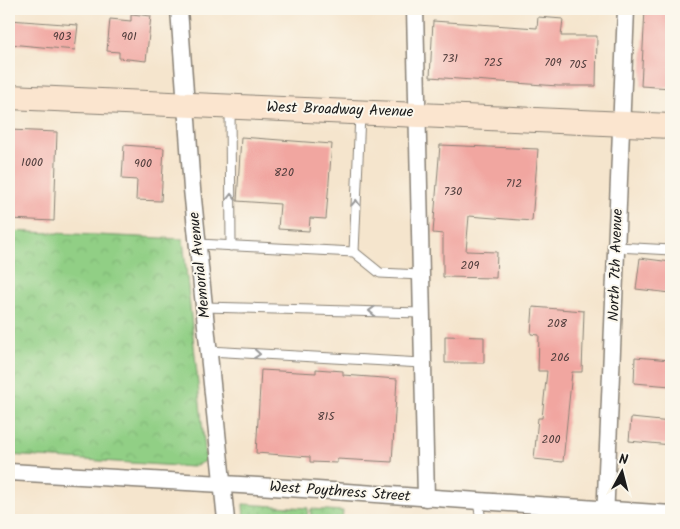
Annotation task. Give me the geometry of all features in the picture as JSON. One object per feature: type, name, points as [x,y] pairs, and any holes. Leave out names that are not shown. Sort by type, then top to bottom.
[{"type":"main road","name":"West Broadway Avenue","points":[[9,97],[417,113],[671,126]]},
{"type":"street","name":"Memorial Avenue","points":[[179,9],[198,244],[226,520]]},
{"type":"street","points":[[415,9],[426,498]]},
{"type":"street","name":"North 7th Avenue","points":[[605,515],[626,9]]},
{"type":"street","name":"West Poythress Street","points":[[9,472],[426,498],[605,515],[671,514]]},
{"type":"lane","points":[[230,105],[231,246]]},
{"type":"lane","points":[[354,252],[360,111]]},
{"type":"lane","points":[[198,244],[354,252],[380,273],[420,275]]},
{"type":"lane","points":[[617,247],[671,250]]},
{"type":"lane","points":[[204,307],[421,313]]},
{"type":"lane","points":[[208,351],[422,363]]},
{"type":"lane","points":[[478,502],[481,520]]},
{"type":"green space","points":[[9,231],[183,239],[206,461],[192,467],[9,455]]},
{"type":"green space","points":[[243,504],[308,508],[307,520],[244,520]]},
{"type":"green space","points":[[311,509],[343,511],[342,520],[310,520]]},
{"type":"building","points":[[645,9],[671,9],[671,88],[641,86]]},
{"type":"building","points":[[131,14],[151,16],[146,61],[119,58],[119,52],[107,51],[110,19],[131,21]]},
{"type":"building","points":[[538,17],[563,19],[561,36],[597,36],[596,86],[558,86],[430,77],[433,21],[537,28]]},
{"type":"building","points":[[9,20],[78,25],[75,50],[9,44]]},
{"type":"building","points":[[9,130],[57,132],[54,221],[9,219]]},
{"type":"building","points":[[241,137],[332,144],[326,219],[310,218],[309,231],[278,229],[280,204],[237,201]]},
{"type":"building","points":[[124,145],[164,148],[161,201],[136,200],[137,180],[122,179]]},
{"type":"building","points":[[440,145],[538,149],[532,221],[469,216],[466,251],[497,252],[496,278],[443,277],[443,234],[433,233]]},
{"type":"building","points":[[640,258],[671,262],[671,293],[636,289]]},
{"type":"building","points":[[533,307],[584,311],[582,372],[572,372],[563,462],[534,459],[538,418],[542,418],[547,371],[538,371],[539,335],[531,334]]},
{"type":"building","points":[[445,336],[484,337],[484,363],[445,363]]},
{"type":"building","points":[[635,357],[671,360],[671,386],[634,383]]},
{"type":"building","points":[[316,369],[343,371],[343,375],[397,379],[392,462],[337,459],[337,463],[310,462],[310,457],[256,453],[261,370],[316,373]]},
{"type":"building","points":[[631,418],[671,422],[671,445],[629,441]]}]
